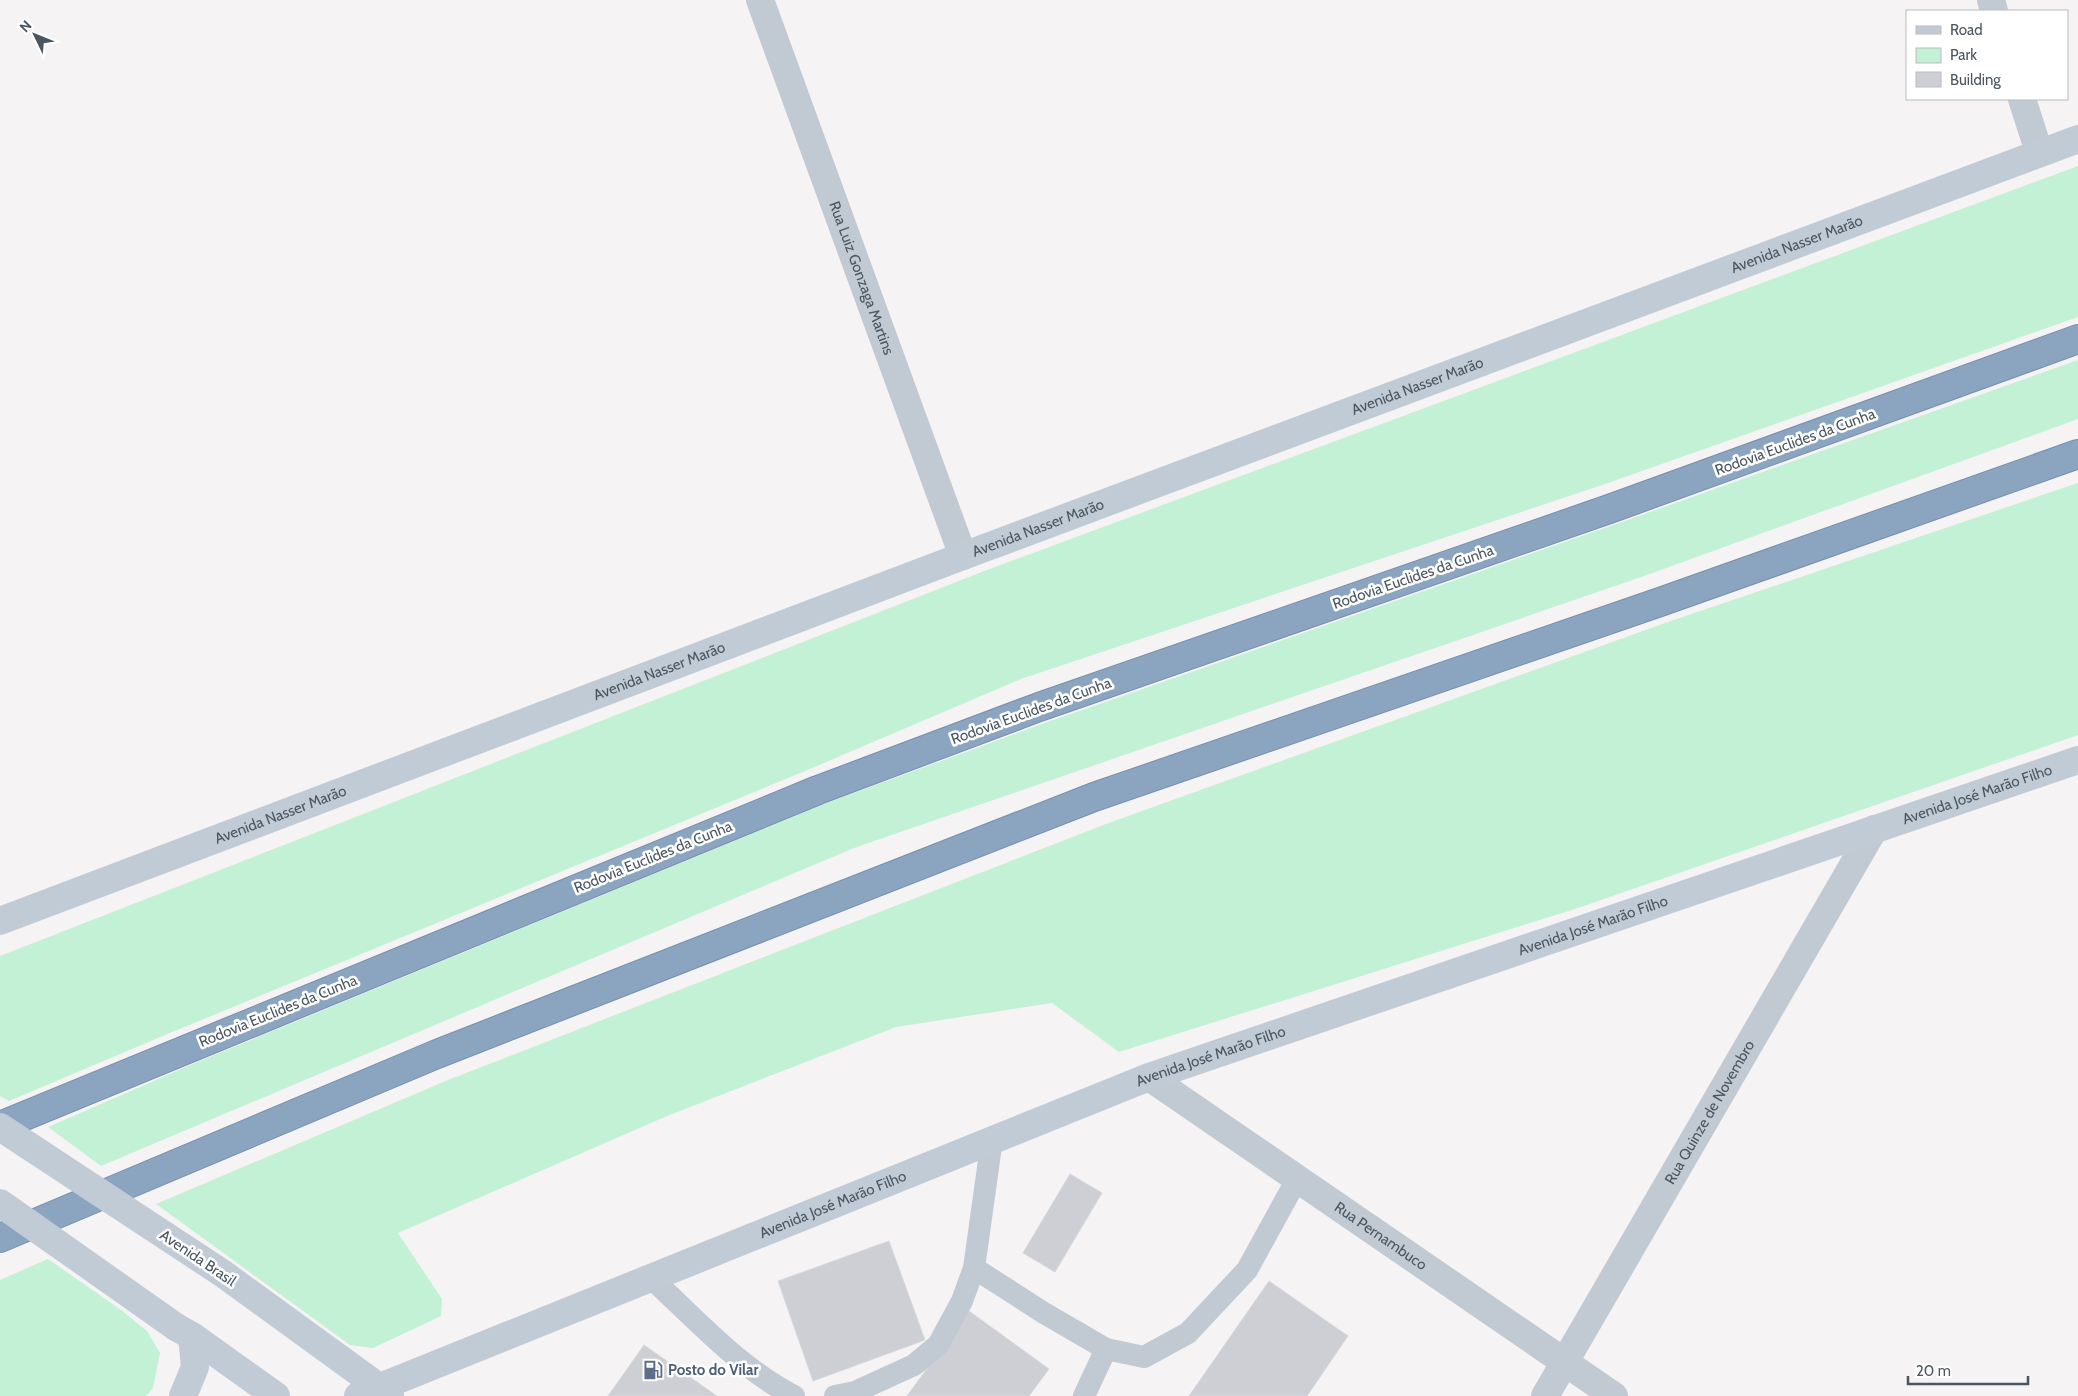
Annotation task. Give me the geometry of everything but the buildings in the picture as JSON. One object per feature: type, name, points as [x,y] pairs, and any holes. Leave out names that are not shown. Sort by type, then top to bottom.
[{"type":"highway","name":"Rodovia Euclides da Cunha","points":[[0,1127],[818,790],[1040,707],[1612,508],[2078,339]]},
{"type":"highway","points":[[0,1238],[437,1054],[1094,797],[1660,602],[2078,454]]},
{"type":"main road","name":"Avenida Nasser Marão","points":[[0,921],[963,556],[2078,138]]},
{"type":"main road","name":"Avenida José Marão Filho","points":[[375,1393],[650,1277],[1149,1076],[2078,760]]},
{"type":"main road","name":"Avenida Brasil","points":[[0,1127],[222,1273],[375,1393]]},
{"type":"main road","points":[[0,1203],[276,1396]]},
{"type":"main road","points":[[183,1396],[195,1367],[184,1332]]},
{"type":"street","name":"Rua Luiz Gonzaga Martins","points":[[760,0],[963,556]]},
{"type":"street","points":[[2022,100],[2039,152]]},
{"type":"street","name":"Rua Quinze de Novembro","points":[[1544,1396],[1874,829]]},
{"type":"street","name":"Rua Pernambuco","points":[[1149,1076],[1614,1396]]},
{"type":"lane","points":[[834,1396],[856,1392],[914,1365],[938,1344],[962,1301],[974,1268],[992,1139]]},
{"type":"lane","points":[[974,1268],[1044,1313],[1106,1349],[1144,1357],[1188,1333],[1247,1270],[1297,1179]]},
{"type":"lane","points":[[650,1277],[728,1349],[770,1384],[794,1396]]},
{"type":"lane","points":[[1084,1396],[1106,1349]]},
{"type":"green space","points":[[2078,166],[2078,317],[1605,484],[1021,679],[805,771],[9,1101],[0,1096],[0,956],[987,570]]},
{"type":"green space","points":[[2078,360],[2078,419],[1647,575],[854,848],[101,1166],[48,1127],[195,1063],[824,804],[1042,724],[1619,523]]},
{"type":"green space","points":[[2078,483],[2078,735],[1578,908],[1119,1052],[1052,1003],[896,1027],[667,1116],[398,1233],[442,1299],[441,1316],[373,1348],[350,1345],[156,1204],[448,1080],[1106,824],[1668,622]]},
{"type":"green space","points":[[48,1259],[121,1310],[147,1331],[160,1353],[153,1388],[146,1396],[0,1396],[0,1280]]},
{"type":"place","name":"Posto do Vilar","points":[[653,1370]]}]
